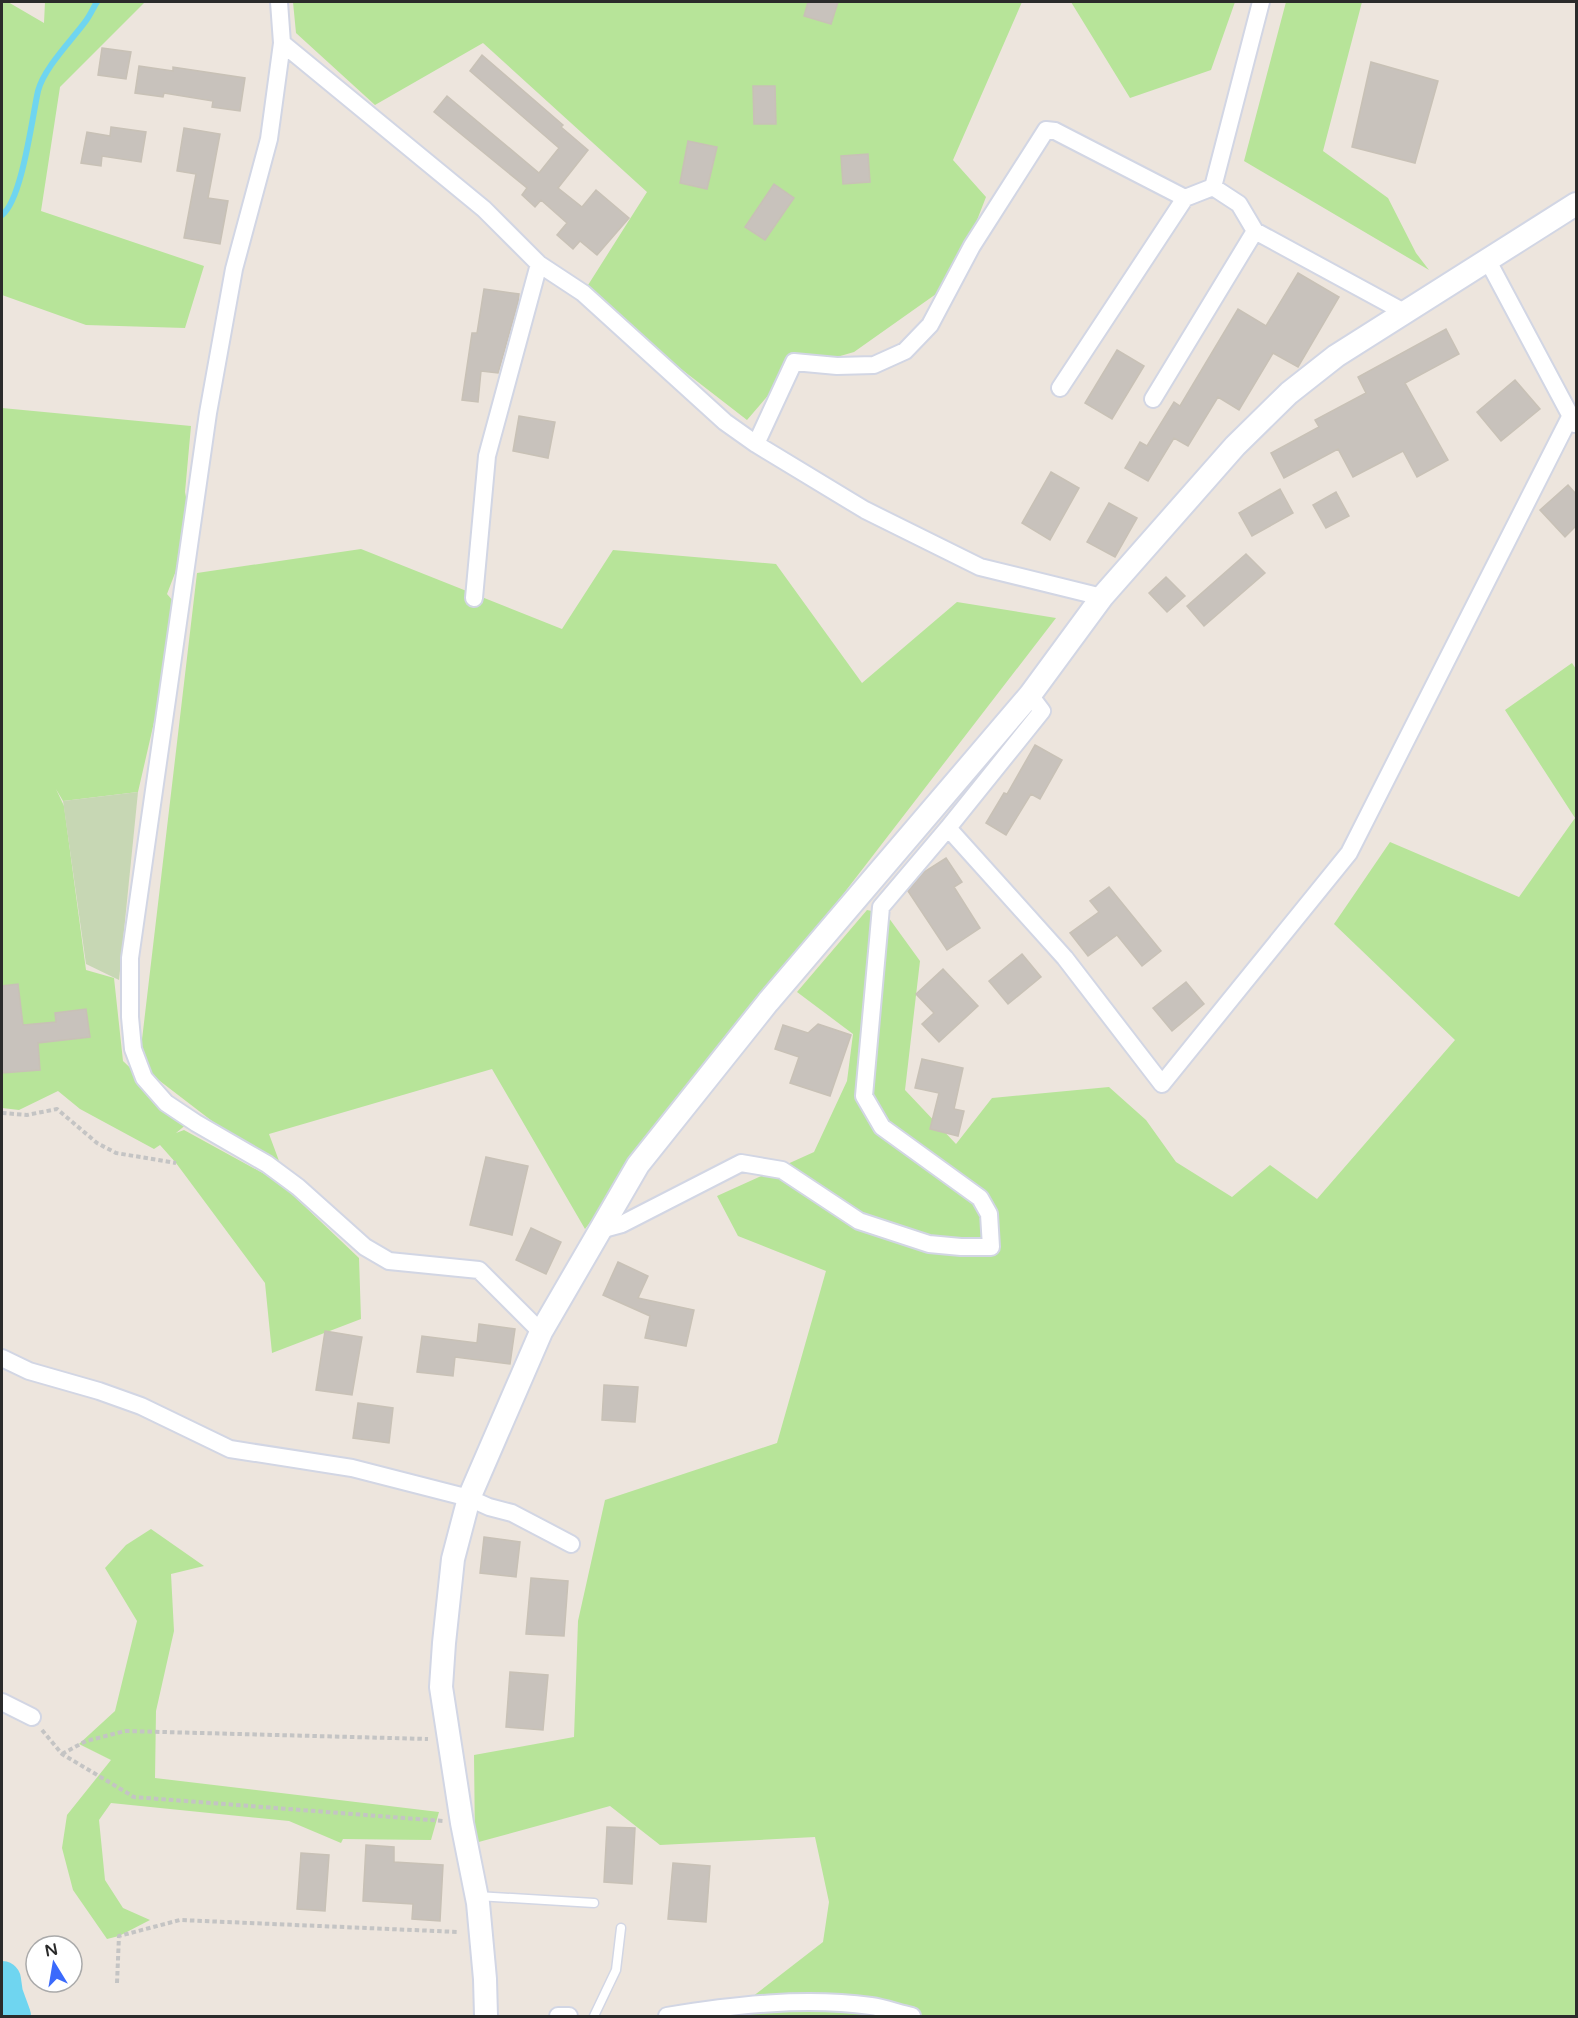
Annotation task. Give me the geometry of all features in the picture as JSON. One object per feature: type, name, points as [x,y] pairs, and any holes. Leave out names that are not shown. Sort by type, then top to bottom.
[{"type":"street","points":[[279,2],[282,43],[269,139],[234,269],[208,413],[130,958],[130,1017],[133,1049],[144,1078],[166,1103],[267,1164],[298,1187],[365,1246],[389,1261],[479,1270],[542,1332]]},
{"type":"street","points":[[1213,187],[1261,2]]},
{"type":"street","points":[[282,43],[484,209],[538,264],[583,293],[725,422],[756,444],[865,510],[980,567],[1102,597]]},
{"type":"street","points":[[756,444],[794,362],[837,366],[874,365],[905,351],[930,325],[972,246],[1046,130],[1055,131],[1185,198]]},
{"type":"street","points":[[1060,388],[1185,198],[1213,187]]},
{"type":"street","points":[[1213,187],[1239,204],[1255,231],[1404,312]]},
{"type":"street","points":[[486,2016],[477,1896],[462,1823],[441,1687],[453,1559],[470,1498],[542,1332],[638,1165],[746,1029],[1030,694],[1102,597],[1235,446],[1289,393],[1336,356],[1576,204]]},
{"type":"street","points":[[1153,399],[1255,231]]},
{"type":"street","points":[[948,828],[1065,958],[1161,1084],[1349,853],[1574,421],[1488,261]]},
{"type":"street","points":[[474,598],[487,456],[538,264]]},
{"type":"street","points":[[600,1230],[622,1224],[741,1163],[782,1170],[859,1221],[929,1244],[991,1247],[989,1214],[980,1198],[882,1127],[864,1096],[881,907],[1042,711],[1030,694]]},
{"type":"street","points":[[2,1358],[29,1371],[141,1406],[230,1449],[352,1468],[470,1498],[489,1507],[512,1513],[571,1544]]},
{"type":"street","points":[[2,1702],[32,1717]]},
{"type":"street","points":[[667,2016],[716,2008],[832,2003],[873,2006],[912,2016]]},
{"type":"street","points":[[558,2016],[569,2016]]},
{"type":"lane","points":[[477,1896],[594,1903]]},
{"type":"lane","points":[[594,2016],[616,1970],[621,1928]]},
{"type":"path","points":[[2,1113],[27,1115],[57,1109],[97,1143],[116,1153],[176,1163]]},
{"type":"path","points":[[32,1717],[62,1755],[134,1797],[462,1823]]},
{"type":"path","points":[[62,1755],[86,1741],[125,1731],[449,1739]]},
{"type":"path","points":[[117,1983],[119,1936],[180,1920],[481,1933]]},
{"type":"green space","points":[[2,2],[8,2],[44,23],[45,2],[145,2],[60,87],[41,211],[204,266],[185,328],[86,325],[2,295]]},
{"type":"green space","points":[[293,2],[1022,2],[953,160],[986,197],[953,282],[854,352],[789,371],[747,420],[583,293],[647,192],[483,43],[375,105],[296,33]]},
{"type":"green space","points":[[1071,2],[1235,2],[1211,70],[1130,98]]},
{"type":"green space","points":[[1286,2],[1362,2],[1323,151],[1388,198],[1416,253],[1429,270],[1244,161]]},
{"type":"green space","points":[[2,408],[191,426],[185,492],[192,529],[167,594],[180,609],[138,792],[63,801],[56,789],[64,806],[86,970],[114,978],[123,1061],[188,1123],[176,1133],[184,1130],[279,1182],[359,1258],[361,1319],[272,1353],[265,1283],[176,1163],[160,1145],[154,1149],[80,1109],[58,1091],[19,1110],[2,1108]]},
{"type":"green space","points":[[361,549],[562,629],[613,550],[776,564],[862,683],[957,602],[1056,618],[585,1229],[492,1069],[269,1134],[285,1177],[139,1065],[197,573]]},
{"type":"green space","points":[[1572,663],[1576,669],[1576,2016],[706,2016],[739,2007],[823,1942],[829,1902],[815,1837],[660,1845],[610,1806],[475,1843],[474,1755],[574,1737],[578,1621],[605,1500],[777,1443],[826,1271],[738,1236],[717,1196],[814,1152],[847,1081],[853,1034],[797,992],[867,910],[886,914],[920,961],[905,1090],[956,1144],[992,1098],[1109,1087],[1146,1120],[1176,1162],[1232,1197],[1270,1165],[1317,1199],[1455,1040],[1334,924],[1390,842],[1519,897],[1575,818],[1505,710]]},
{"type":"green space","points":[[138,792],[119,980],[86,964],[63,801]]},
{"type":"green space","points":[[151,1529],[204,1566],[171,1574],[174,1631],[156,1711],[155,1778],[439,1812],[431,1840],[343,1839],[341,1843],[289,1821],[111,1803],[99,1820],[105,1880],[123,1908],[150,1920],[119,1936],[107,1939],[73,1890],[62,1848],[67,1815],[111,1760],[79,1744],[115,1711],[137,1621],[105,1568],[126,1545]]},
{"type":"building","points":[[808,2],[838,2],[831,24],[804,16]]},
{"type":"building","points":[[102,48],[131,52],[126,79],[98,75]]},
{"type":"building","points":[[482,55],[563,125],[561,127],[588,150],[558,188],[582,207],[596,190],[629,218],[597,255],[580,241],[573,249],[557,235],[567,223],[541,200],[535,207],[522,195],[527,188],[434,112],[447,96],[539,173],[559,148],[470,71]]},
{"type":"building","points":[[1371,62],[1438,81],[1415,163],[1352,147]]},
{"type":"building","points":[[139,66],[173,71],[173,67],[245,78],[240,111],[212,107],[213,101],[164,93],[163,97],[135,93]]},
{"type":"building","points":[[753,86],[775,86],[776,124],[754,124]]},
{"type":"building","points":[[111,127],[146,132],[141,162],[102,156],[101,166],[81,163],[87,132],[110,136]]},
{"type":"building","points":[[184,128],[220,134],[208,198],[228,201],[220,244],[184,238],[196,174],[177,171]]},
{"type":"building","points":[[688,141],[717,147],[707,189],[680,183]]},
{"type":"building","points":[[868,154],[870,182],[843,184],[841,156]]},
{"type":"building","points":[[774,184],[794,198],[765,240],[745,227]]},
{"type":"building","points":[[1298,273],[1339,297],[1298,367],[1273,353],[1239,410],[1218,397],[1188,446],[1174,438],[1148,481],[1125,468],[1140,442],[1147,446],[1174,402],[1180,406],[1238,309],[1266,326]]},
{"type":"building","points":[[484,289],[519,294],[518,302],[498,373],[481,371],[478,402],[462,400],[472,333],[477,333]]},
{"type":"building","points":[[1446,329],[1459,354],[1405,383],[1448,460],[1417,477],[1403,451],[1353,477],[1338,449],[1284,478],[1271,453],[1319,427],[1315,420],[1366,393],[1358,377]]},
{"type":"building","points":[[1117,350],[1144,366],[1112,419],[1085,403]]},
{"type":"building","points":[[1515,380],[1540,409],[1501,441],[1477,412]]},
{"type":"building","points":[[519,416],[555,422],[548,458],[513,451]]},
{"type":"building","points":[[1051,472],[1079,488],[1050,540],[1022,523]]},
{"type":"building","points":[[1568,485],[1576,494],[1576,526],[1565,537],[1540,510]]},
{"type":"building","points":[[1280,489],[1293,513],[1252,536],[1239,513]]},
{"type":"building","points":[[1336,492],[1349,516],[1326,528],[1313,505]]},
{"type":"building","points":[[1109,503],[1137,518],[1115,557],[1087,542]]},
{"type":"building","points":[[1246,554],[1265,573],[1204,626],[1187,606]]},
{"type":"building","points":[[1166,577],[1185,596],[1167,612],[1149,593]]},
{"type":"building","points":[[1035,745],[1062,760],[1040,799],[1031,794],[1006,835],[986,823],[1004,793],[1007,794]]},
{"type":"building","points":[[946,858],[962,882],[954,887],[980,928],[947,950],[908,891],[924,872]]},
{"type":"building","points":[[1109,887],[1161,951],[1142,966],[1117,935],[1088,956],[1070,933],[1099,912],[1090,901]]},
{"type":"building","points":[[1022,954],[1041,977],[1008,1004],[989,981]]},
{"type":"building","points":[[943,969],[978,1006],[939,1042],[922,1024],[934,1013],[916,994]]},
{"type":"building","points":[[1186,982],[1204,1004],[1172,1031],[1153,1008]]},
{"type":"building","points":[[18,984],[23,1025],[56,1022],[55,1013],[86,1009],[90,1037],[38,1043],[40,1070],[2,1073],[2,986]]},
{"type":"building","points":[[818,1024],[851,1035],[830,1096],[790,1083],[799,1057],[775,1049],[783,1025],[808,1033]]},
{"type":"building","points":[[922,1059],[963,1068],[954,1109],[964,1111],[958,1136],[930,1129],[939,1093],[915,1088]]},
{"type":"building","points":[[486,1157],[528,1166],[512,1235],[470,1225]]},
{"type":"building","points":[[531,1228],[561,1242],[546,1274],[516,1260]]},
{"type":"building","points":[[618,1262],[648,1276],[638,1298],[694,1310],[686,1346],[645,1338],[650,1316],[603,1295]]},
{"type":"building","points":[[479,1324],[515,1329],[510,1364],[455,1357],[453,1376],[417,1372],[422,1336],[477,1343]]},
{"type":"building","points":[[325,1331],[362,1337],[352,1395],[316,1390]]},
{"type":"building","points":[[604,1385],[638,1387],[635,1422],[602,1420]]},
{"type":"building","points":[[358,1403],[393,1408],[389,1443],[353,1438]]},
{"type":"building","points":[[484,1537],[520,1542],[516,1577],[480,1573]]},
{"type":"building","points":[[531,1578],[568,1581],[564,1636],[526,1634]]},
{"type":"building","points":[[510,1672],[548,1675],[543,1730],[506,1727]]},
{"type":"building","points":[[607,1827],[635,1828],[632,1884],[604,1882]]},
{"type":"building","points":[[366,1845],[394,1847],[394,1862],[443,1865],[440,1921],[412,1919],[413,1904],[363,1901]]},
{"type":"building","points":[[301,1853],[329,1855],[325,1911],[297,1909]]},
{"type":"building","points":[[673,1863],[710,1866],[706,1922],[668,1919]]},
{"type":"waterway","points":[[2,215],[9,206],[21,176],[41,82],[52,64],[87,20],[97,2]]},
{"type":"waterway","points":[[2,1980],[4,1994],[12,2016]]}]
